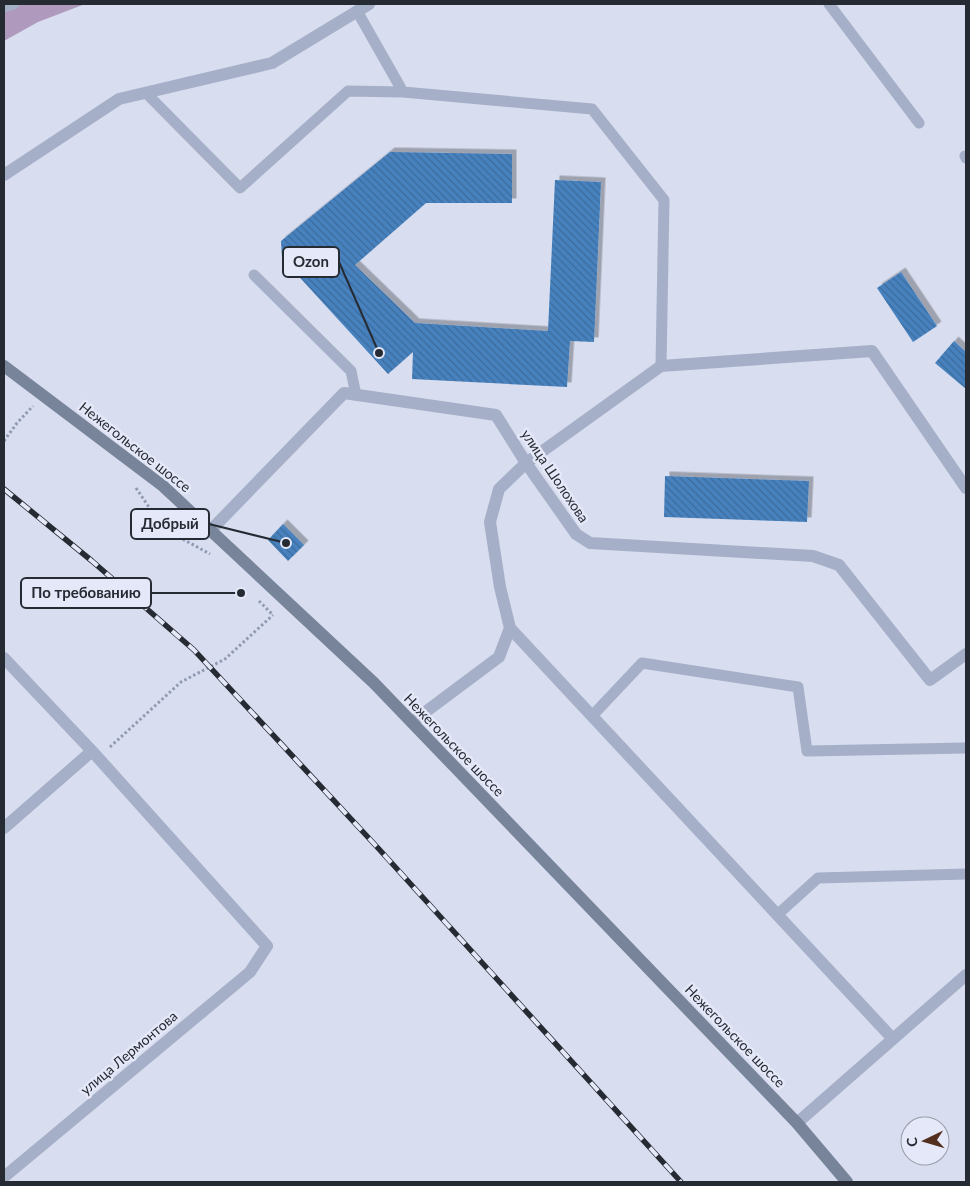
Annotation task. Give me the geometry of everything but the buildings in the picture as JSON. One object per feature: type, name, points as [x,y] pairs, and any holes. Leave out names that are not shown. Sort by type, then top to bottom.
[{"type":"street","points":[[4,175],[118,99],[272,63],[369,4]]},
{"type":"street","points":[[893,1039],[510,628],[500,587],[490,522],[499,489],[526,463],[661,366],[872,352],[966,488]]},
{"type":"street","name":"Нежегольское шоссе","points":[[4,366],[164,486],[374,683],[798,1123],[847,1182]]},
{"type":"street","name":"улица Шолохова","points":[[211,530],[344,393],[496,415],[526,463],[576,534],[590,543],[813,556],[839,565],[930,680],[966,654]]},
{"type":"street","points":[[412,722],[499,656],[510,628]]},
{"type":"street","points":[[4,658],[95,754],[4,828]]},
{"type":"street","name":"улица Лермонтова","points":[[4,1177],[250,972],[267,946],[95,754]]},
{"type":"street","points":[[798,1123],[966,975]]},
{"type":"lane","points":[[4,8],[14,4]]},
{"type":"lane","points":[[829,4],[919,123]]},
{"type":"lane","points":[[357,11],[403,92]]},
{"type":"lane","points":[[146,93],[240,188],[348,91],[403,92],[592,109],[664,200],[661,366]]},
{"type":"lane","points":[[254,275],[351,371],[356,395]]},
{"type":"lane","points":[[592,716],[642,663],[798,688],[807,751],[966,748]]},
{"type":"lane","points":[[777,915],[818,878],[966,874]]},
{"type":"path","points":[[4,441],[17,423],[44,395]]},
{"type":"path","points":[[131,480],[153,513],[179,537],[216,557]]},
{"type":"path","points":[[95,754],[181,682],[225,659],[273,615],[254,596]]},
{"type":"shaded area","points":[[4,4],[85,4],[38,22],[4,41]]},
{"type":"railway","points":[[4,489],[92,561],[194,650],[378,848],[681,1182]]},
{"type":"place","name":"Ozon","points":[[379,353]]},
{"type":"place","name":"Добрый","points":[[286,543]]},
{"type":"place","name":"По требованию","points":[[241,593]]}]
